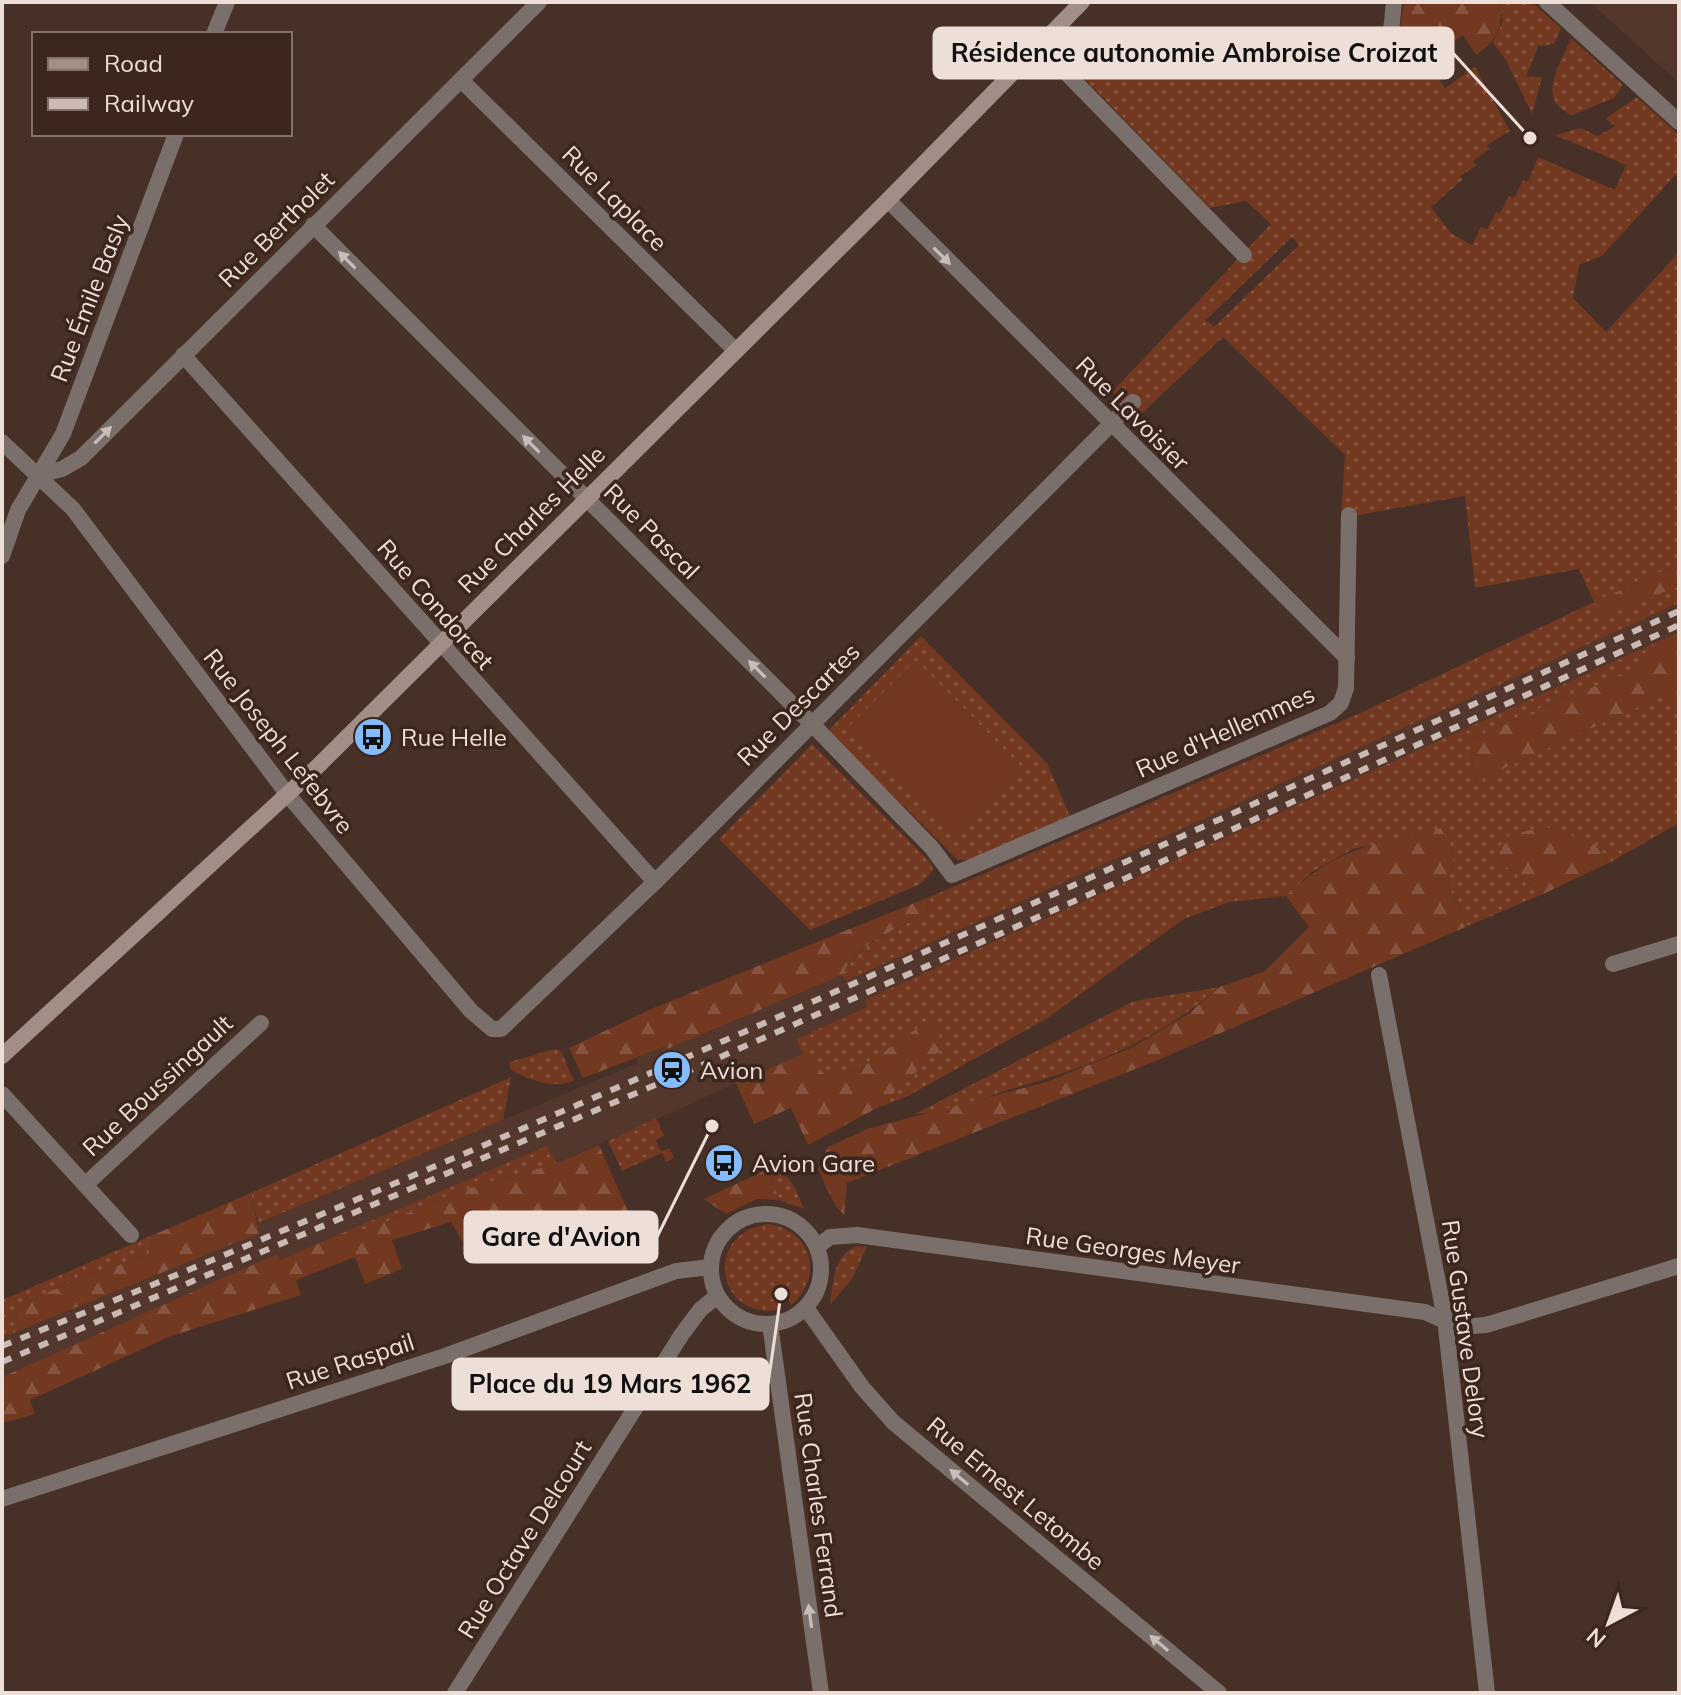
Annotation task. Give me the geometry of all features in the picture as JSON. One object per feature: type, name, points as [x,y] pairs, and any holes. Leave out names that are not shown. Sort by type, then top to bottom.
[{"type":"street","points":[[215,32],[227,2]]},
{"type":"street","name":"Rue Bertholet","points":[[38,475],[62,469],[81,458],[539,2]]},
{"type":"street","name":"Rue Charles Helle","points":[[2,1056],[288,795],[888,200],[1082,2]]},
{"type":"street","points":[[1388,61],[1394,2]]},
{"type":"street","points":[[1547,2],[1679,122]]},
{"type":"street","points":[[1039,45],[1244,255]]},
{"type":"street","name":"Rue Laplace","points":[[462,81],[735,350]]},
{"type":"street","name":"Rue Émile Basly","points":[[2,556],[18,510],[63,434],[175,136]]},
{"type":"street","name":"Rue Lavoisier","points":[[888,200],[1110,425],[1347,658]]},
{"type":"street","name":"Rue Pascal","points":[[313,225],[812,724],[932,848],[952,875]]},
{"type":"street","name":"Rue Condorcet","points":[[183,355],[655,882]]},
{"type":"street","name":"Rue Descartes","points":[[492,1029],[509,1024],[655,882],[1133,402]]},
{"type":"street","name":"Rue Joseph Lefebvre","points":[[2,442],[73,509],[288,795],[471,1011],[492,1029]]},
{"type":"street","name":"Rue d'Hellemmes","points":[[952,875],[1330,713],[1341,703],[1346,688],[1349,515]]},
{"type":"street","points":[[1613,964],[1679,944]]},
{"type":"street","name":"Rue Gustave Delory","points":[[1379,975],[1445,1319],[1487,1693]]},
{"type":"street","name":"Rue Boussingault","points":[[86,1184],[261,1023]]},
{"type":"street","points":[[2,1094],[131,1235]]},
{"type":"street","points":[[761,1214],[793,1221],[806,1231],[817,1247],[821,1279],[806,1308],[783,1322],[770,1324],[739,1318],[717,1296],[711,1267],[720,1238],[732,1226],[761,1214]]},
{"type":"street","name":"Rue Georges Meyer","points":[[817,1247],[830,1237],[857,1235],[1372,1308],[1425,1312],[1458,1327],[1486,1325],[1679,1266]]},
{"type":"street","name":"Rue Raspail","points":[[2,1499],[445,1356],[676,1271],[711,1267]]},
{"type":"street","name":"Rue Octave Delcourt","points":[[455,1693],[682,1334],[700,1310],[717,1296]]},
{"type":"street","name":"Rue Ernest Letombe","points":[[806,1308],[862,1387],[893,1422],[1219,1693]]},
{"type":"street","name":"Rue Charles Ferrand","points":[[770,1324],[821,1693]]},
{"type":"shaded area","points":[[1590,2],[1679,2],[1679,83]]},
{"type":"shaded area","points":[[1679,603],[1679,632],[865,1000],[867,1007],[796,1039],[803,1054],[557,1163],[547,1147],[280,1260],[277,1255],[2,1377],[2,1337],[258,1233],[258,1223],[638,1063],[636,1058],[667,1045],[669,1049],[842,975],[846,981]]},
{"type":"green space","points":[[1404,2],[1499,2],[1500,26],[1490,44],[1476,55],[1463,35],[1443,49],[1434,37],[1399,35]]},
{"type":"green space","points":[[1499,2],[1532,2],[1561,28],[1554,44],[1538,46],[1526,77],[1542,77],[1532,114],[1506,60],[1493,43],[1503,21]]},
{"type":"green space","points":[[1571,38],[1623,85],[1614,98],[1572,115],[1561,108],[1553,91],[1557,70]]},
{"type":"green space","points":[[1421,54],[1445,88],[1475,67],[1510,131],[1487,145],[1490,149],[1473,161],[1476,166],[1460,176],[1462,180],[1431,207],[1452,234],[1472,245],[1481,227],[1487,229],[1509,196],[1514,198],[1523,180],[1528,182],[1538,157],[1615,190],[1626,165],[1555,135],[1581,128],[1597,136],[1616,126],[1605,119],[1637,97],[1679,135],[1679,171],[1602,256],[1579,265],[1573,298],[1606,332],[1679,252],[1679,564],[1594,602],[1579,569],[1475,588],[1465,496],[1341,518],[1345,455],[1223,337],[1138,417],[1112,392],[1271,224],[1246,201],[1210,208],[1074,68],[1083,61]],"holes":[[[1292,237],[1299,245],[1214,327],[1206,320]]]},
{"type":"green space","points":[[1679,564],[1679,586],[1603,617],[1594,602]]},
{"type":"green space","points":[[1679,586],[1679,603],[846,981],[842,975],[868,946],[928,913],[927,898],[1358,714],[1594,602],[1603,616]]},
{"type":"green space","points":[[1679,632],[1633,672],[1556,701],[1469,741],[1476,781],[1660,696],[1679,711],[1679,823],[1611,862],[1594,844],[1492,856],[1543,894],[1468,926],[1448,885],[1454,854],[1441,829],[1353,849],[1312,872],[1286,896],[1229,902],[1184,919],[1046,1019],[908,1096],[877,1108],[906,1079],[936,1015],[864,1066],[828,1077],[803,1054],[796,1039],[867,1007],[865,1000]]},
{"type":"green space","points":[[1679,632],[1679,711],[1660,697],[1476,781],[1469,741],[1556,701],[1632,672]]},
{"type":"green space","points":[[921,636],[1047,763],[1070,816],[969,860],[958,860],[828,731]]},
{"type":"green space","points":[[916,660],[1025,770],[956,838],[848,727]]},
{"type":"green space","points":[[812,744],[931,863],[933,870],[921,884],[810,930],[719,839]]},
{"type":"green space","points":[[1544,826],[1594,844],[1611,862],[1543,894],[1492,856],[1506,837]]},
{"type":"green space","points":[[1441,828],[1454,854],[1448,885],[1468,926],[1158,1060],[847,1183],[844,1215],[835,1205],[818,1169],[828,1147],[867,1129],[1046,1082],[1133,1047],[1188,1014],[1220,987],[1265,971],[1309,927],[1286,896],[1322,867],[1376,843]]},
{"type":"green space","points":[[927,898],[928,913],[868,945],[842,975],[668,1049],[666,1046],[583,1078],[569,1048],[651,1009]]},
{"type":"green space","points":[[1220,987],[1194,1008],[1143,1040],[1091,1063],[968,1105],[913,1115],[1134,1001]]},
{"type":"green space","points":[[936,1015],[941,1049],[877,1108],[808,1145],[791,1108],[754,1124],[736,1083],[803,1054],[828,1077],[864,1066]]},
{"type":"green space","points":[[555,1049],[561,1051],[574,1081],[558,1084],[542,1082],[511,1070],[509,1062]]},
{"type":"green space","points":[[511,1077],[503,1120],[258,1223],[251,1193]]},
{"type":"green space","points":[[656,1118],[664,1136],[656,1140],[661,1151],[670,1149],[674,1158],[666,1162],[662,1153],[622,1171],[608,1141]]},
{"type":"green space","points":[[599,1145],[630,1216],[505,1234],[504,1247],[477,1265],[451,1222],[392,1240],[402,1269],[365,1284],[355,1257],[296,1280],[301,1295],[171,1336],[30,1400],[35,1414],[2,1423],[2,1377],[277,1254],[280,1260],[345,1232],[369,1229],[463,1190],[557,1163]]},
{"type":"green space","points":[[547,1146],[557,1163],[463,1190],[369,1229],[345,1232]]},
{"type":"green space","points":[[768,1169],[787,1178],[804,1209],[779,1200]]},
{"type":"green space","points":[[768,1169],[779,1200],[757,1199],[726,1214],[704,1199]]},
{"type":"green space","points":[[251,1193],[259,1233],[13,1333],[18,1306],[84,1276],[149,1255],[153,1235]]},
{"type":"green space","points":[[769,1224],[784,1228],[796,1236],[809,1257],[808,1282],[801,1294],[791,1305],[784,1288],[777,1289],[778,1310],[757,1309],[741,1301],[730,1289],[725,1273],[726,1257],[734,1242],[748,1230]]},
{"type":"green space","points":[[153,1235],[149,1255],[84,1276],[18,1306],[13,1333],[2,1337],[2,1300]]},
{"type":"green space","points":[[857,1246],[867,1247],[852,1279],[830,1305],[839,1263],[849,1250]]},
{"type":"railway","points":[[2,1346],[425,1170],[845,988],[1679,611]]},
{"type":"railway","points":[[2,1362],[693,1069],[1113,884],[1679,625]]},
{"type":"place","name":"Résidence autonomie Ambroise Croizat","points":[[1530,138]]},
{"type":"place","name":"Rue Helle","points":[[373,737]]},
{"type":"place","name":"Avion","points":[[672,1070]]},
{"type":"place","name":"Gare d'Avion","points":[[712,1126]]},
{"type":"place","name":"Avion Gare","points":[[724,1163]]},
{"type":"place","name":"Place du 19 Mars 1962","points":[[781,1294]]}]
